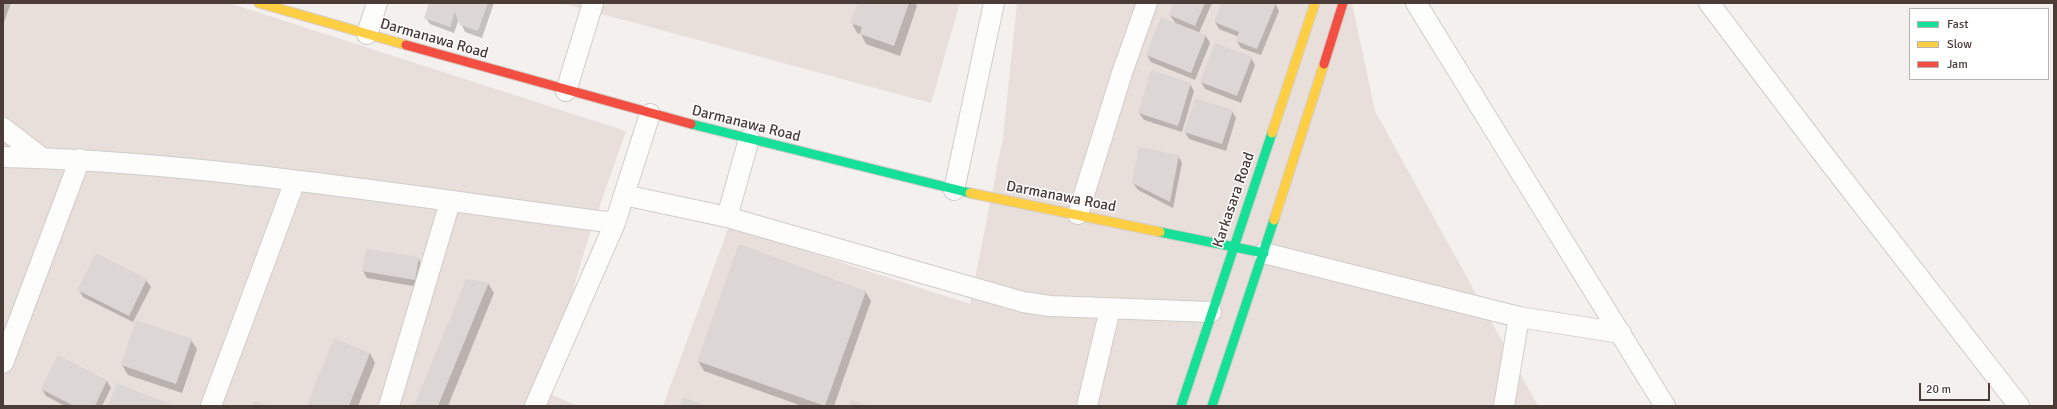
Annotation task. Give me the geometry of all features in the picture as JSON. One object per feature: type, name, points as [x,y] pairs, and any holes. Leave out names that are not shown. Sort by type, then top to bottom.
[{"type":"street","name":"Darmanawa Road","points":[[259,3],[650,114],[954,190],[1264,253]]},
{"type":"street","points":[[367,34],[377,3]]},
{"type":"street","points":[[566,91],[593,3]]},
{"type":"street","points":[[954,190],[994,3]]},
{"type":"street","points":[[1078,214],[1122,72],[1147,3]]},
{"type":"street","name":"Karkasara Road","points":[[1181,406],[1315,3]]},
{"type":"street","points":[[1212,406],[1264,253],[1343,3]]},
{"type":"street","points":[[1416,3],[1665,406]]},
{"type":"street","points":[[1709,3],[1827,159],[2019,406]]},
{"type":"street","points":[[535,406],[615,223],[650,114]]},
{"type":"street","points":[[3,128],[42,158]]},
{"type":"street","points":[[726,217],[749,139]]},
{"type":"street","points":[[3,157],[80,159],[198,168],[615,223]]},
{"type":"street","points":[[3,363],[80,159]]},
{"type":"street","points":[[211,406],[295,181]]},
{"type":"street","points":[[624,195],[726,217],[1023,302],[1050,306],[1211,312]]},
{"type":"street","points":[[389,406],[450,202]]},
{"type":"street","points":[[1264,253],[1520,317],[1621,333]]},
{"type":"street","points":[[1087,406],[1110,308]]},
{"type":"street","points":[[1504,406],[1520,317]]},
{"type":"shaded area","points":[[3,3],[229,3],[626,131],[588,239],[543,391],[578,406],[3,406]]},
{"type":"shaded area","points":[[561,3],[960,3],[931,103]]},
{"type":"shaded area","points":[[1017,3],[1352,3],[1375,111],[1538,406],[663,406],[729,226],[970,304],[1003,137]]},
{"type":"building","points":[[429,3],[488,3],[478,31],[460,25],[455,12],[450,27],[424,18]]},
{"type":"building","points":[[858,3],[909,3],[894,46],[860,34],[862,27],[850,23]]},
{"type":"building","points":[[1174,3],[1205,3],[1195,26],[1169,15]]},
{"type":"building","points":[[1221,3],[1276,3],[1257,49],[1236,41],[1239,32],[1214,22]]},
{"type":"building","points":[[1161,17],[1206,35],[1191,73],[1146,55]]},
{"type":"building","points":[[1215,43],[1252,57],[1237,96],[1200,82]]},
{"type":"building","points":[[1151,70],[1191,83],[1178,126],[1138,113]]},
{"type":"building","points":[[1195,98],[1233,110],[1222,144],[1184,132]]},
{"type":"building","points":[[1139,147],[1179,155],[1170,202],[1132,183]]},
{"type":"building","points":[[739,244],[866,291],[825,406],[697,361]]},
{"type":"building","points":[[366,249],[419,257],[415,280],[362,271]]},
{"type":"building","points":[[96,253],[147,279],[129,316],[77,290]]},
{"type":"building","points":[[466,279],[489,282],[438,406],[414,406]]},
{"type":"building","points":[[136,320],[192,339],[176,384],[121,365]]},
{"type":"building","points":[[334,338],[370,353],[349,406],[314,406],[308,403]]},
{"type":"building","points":[[58,355],[107,380],[95,406],[74,406],[41,389]]},
{"type":"building","points":[[117,383],[174,406],[108,406]]},
{"type":"building","points":[[683,397],[706,406],[680,406]]},
{"type":"building","points":[[851,400],[870,406],[849,406]]},
{"type":"building","points":[[254,401],[270,406],[253,406]]},
{"type":"traffic: fast","points":[[691,124],[970,193]]},
{"type":"traffic: fast","points":[[1181,406],[1272,133]]},
{"type":"traffic: fast","points":[[1212,406],[1274,220]]},
{"type":"traffic: fast","points":[[1160,232],[1264,253]]},
{"type":"traffic: slow","points":[[259,3],[406,45]]},
{"type":"traffic: slow","points":[[1272,133],[1315,3]]},
{"type":"traffic: slow","points":[[1274,220],[1324,64]]},
{"type":"traffic: slow","points":[[970,193],[1160,232]]},
{"type":"traffic: jam","points":[[1324,64],[1343,3]]},
{"type":"traffic: jam","points":[[406,45],[691,124]]}]
